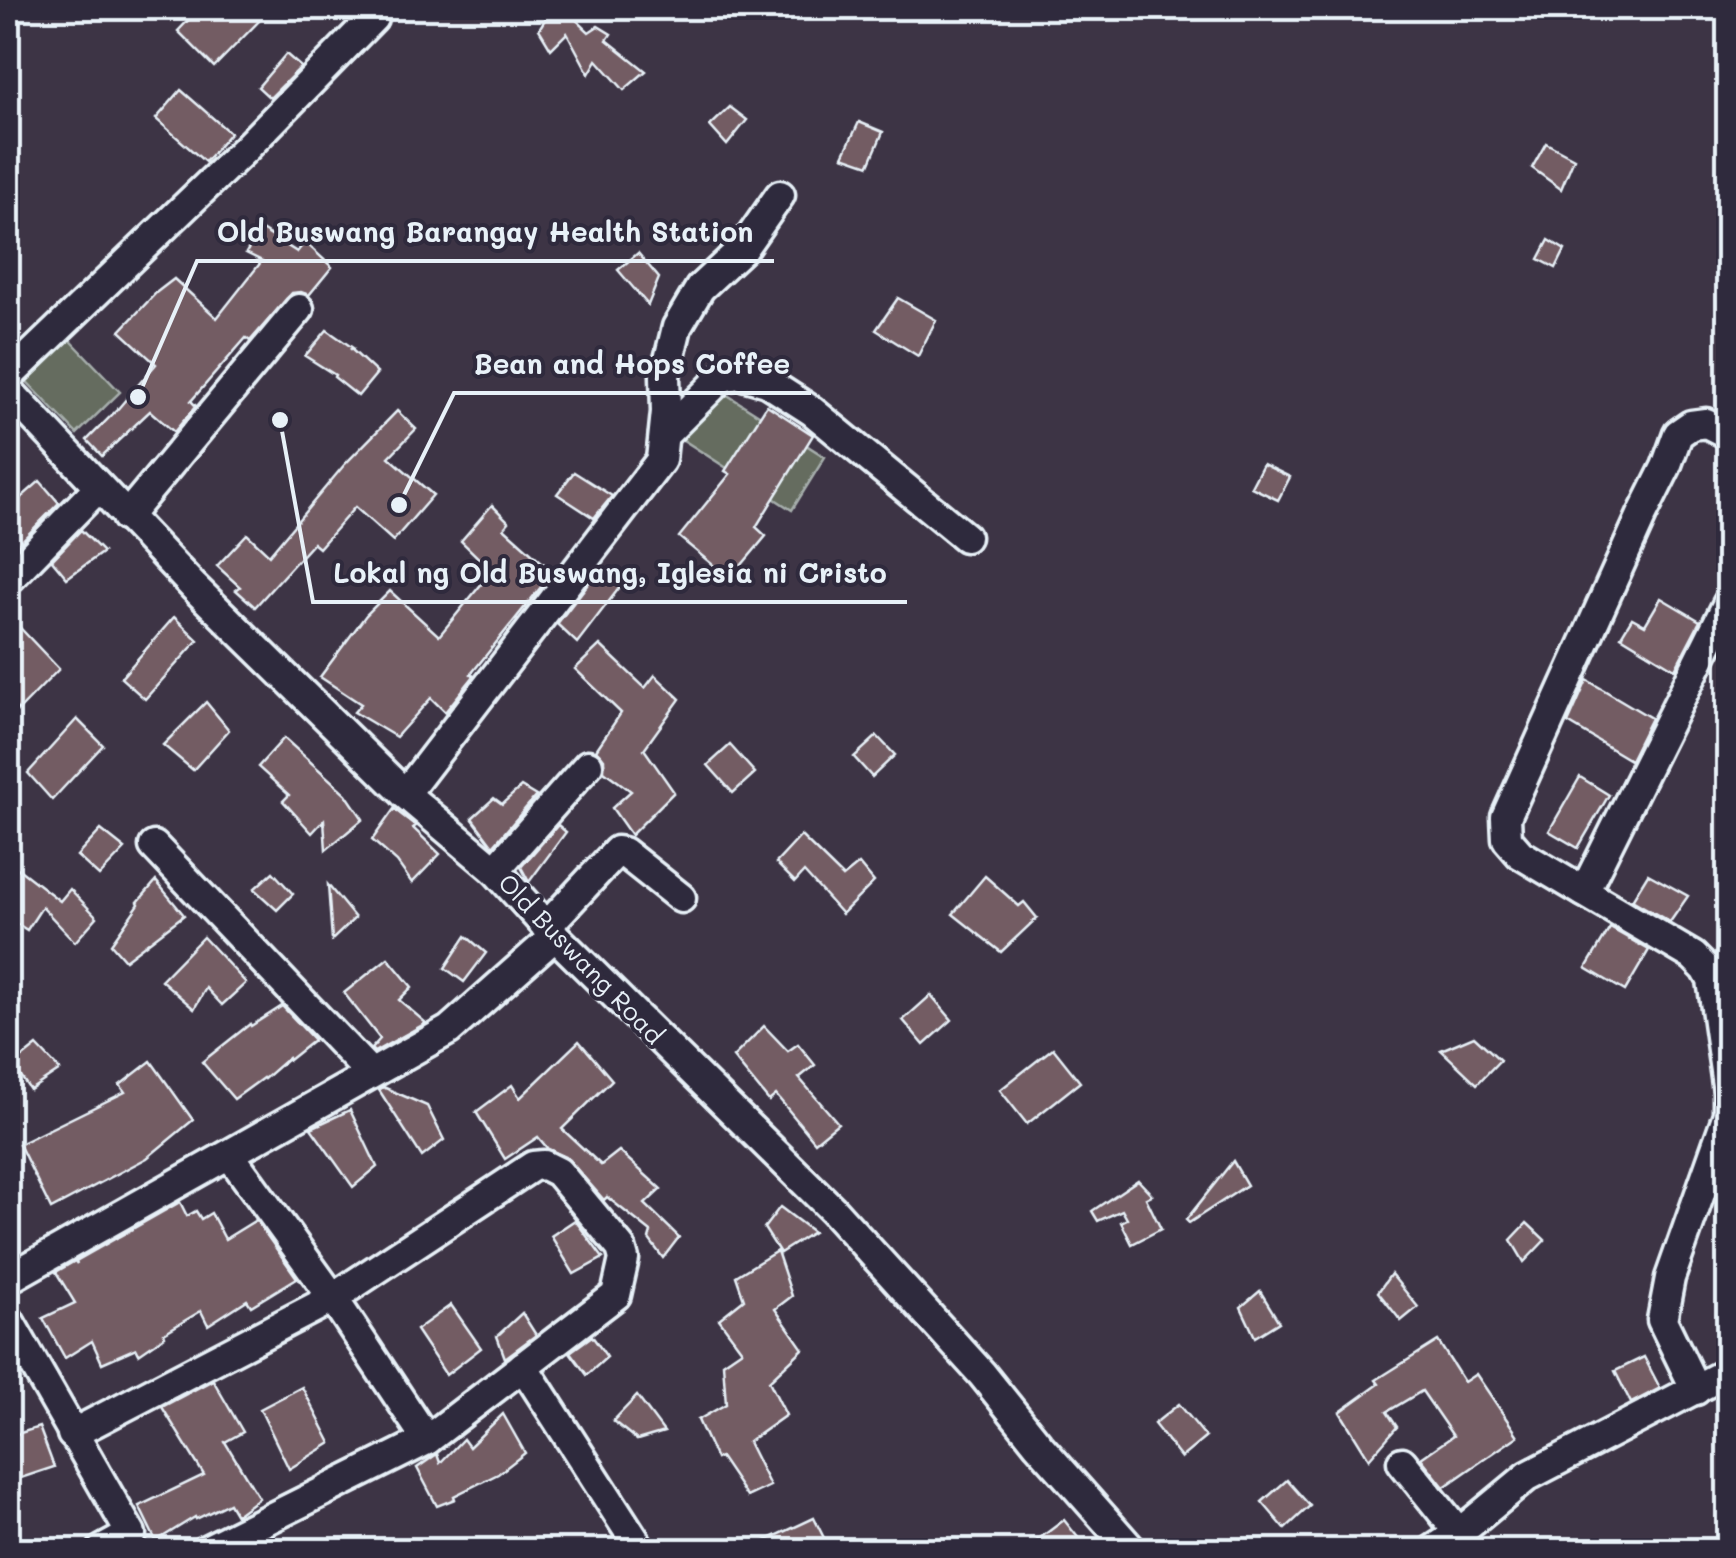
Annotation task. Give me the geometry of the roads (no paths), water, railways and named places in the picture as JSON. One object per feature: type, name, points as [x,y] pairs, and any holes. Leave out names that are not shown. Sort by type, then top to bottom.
[{"type":"street","points":[[8,377],[246,148],[373,18]]},
{"type":"street","points":[[405,794],[661,460],[665,376],[677,327],[700,288],[743,248],[780,195]]},
{"type":"street","points":[[126,517],[299,309]]},
{"type":"street","points":[[664,435],[722,377],[739,374],[768,382],[812,411],[965,537]]},
{"type":"street","name":"Old Buswang Road","points":[[8,390],[194,587],[405,794],[495,870],[550,931],[832,1209],[982,1374],[1132,1550]]},
{"type":"street","points":[[1696,1390],[1662,1320],[1670,1278],[1728,1114],[1712,980],[1693,956],[1520,854],[1507,838],[1506,817],[1678,434],[1691,425],[1706,423],[1728,434]]},
{"type":"street","points":[[8,580],[98,488]]},
{"type":"street","points":[[1584,892],[1728,602]]},
{"type":"street","points":[[495,870],[588,765]]},
{"type":"street","points":[[154,846],[370,1073]]},
{"type":"street","points":[[8,1278],[450,1030],[550,931],[617,851],[681,898]]},
{"type":"street","points":[[230,1155],[333,1298],[427,1440]]},
{"type":"street","points":[[72,1434],[333,1298],[532,1166],[544,1165],[558,1172],[621,1248],[624,1258],[616,1295],[427,1440],[206,1550]]},
{"type":"street","points":[[8,1319],[135,1542],[102,1550]]},
{"type":"street","points":[[524,1366],[641,1550]]},
{"type":"street","points":[[1433,1550],[1528,1476],[1728,1372]]},
{"type":"street","points":[[1402,1462],[1459,1533]]},
{"type":"place","name":"Old Buswang Barangay Health Station","points":[[138,397]]},
{"type":"place","name":"Lokal ng Old Buswang, Iglesia ni Cristo","points":[[280,420]]},
{"type":"place","name":"Bean and Hops Coffee","points":[[399,505]]}]
